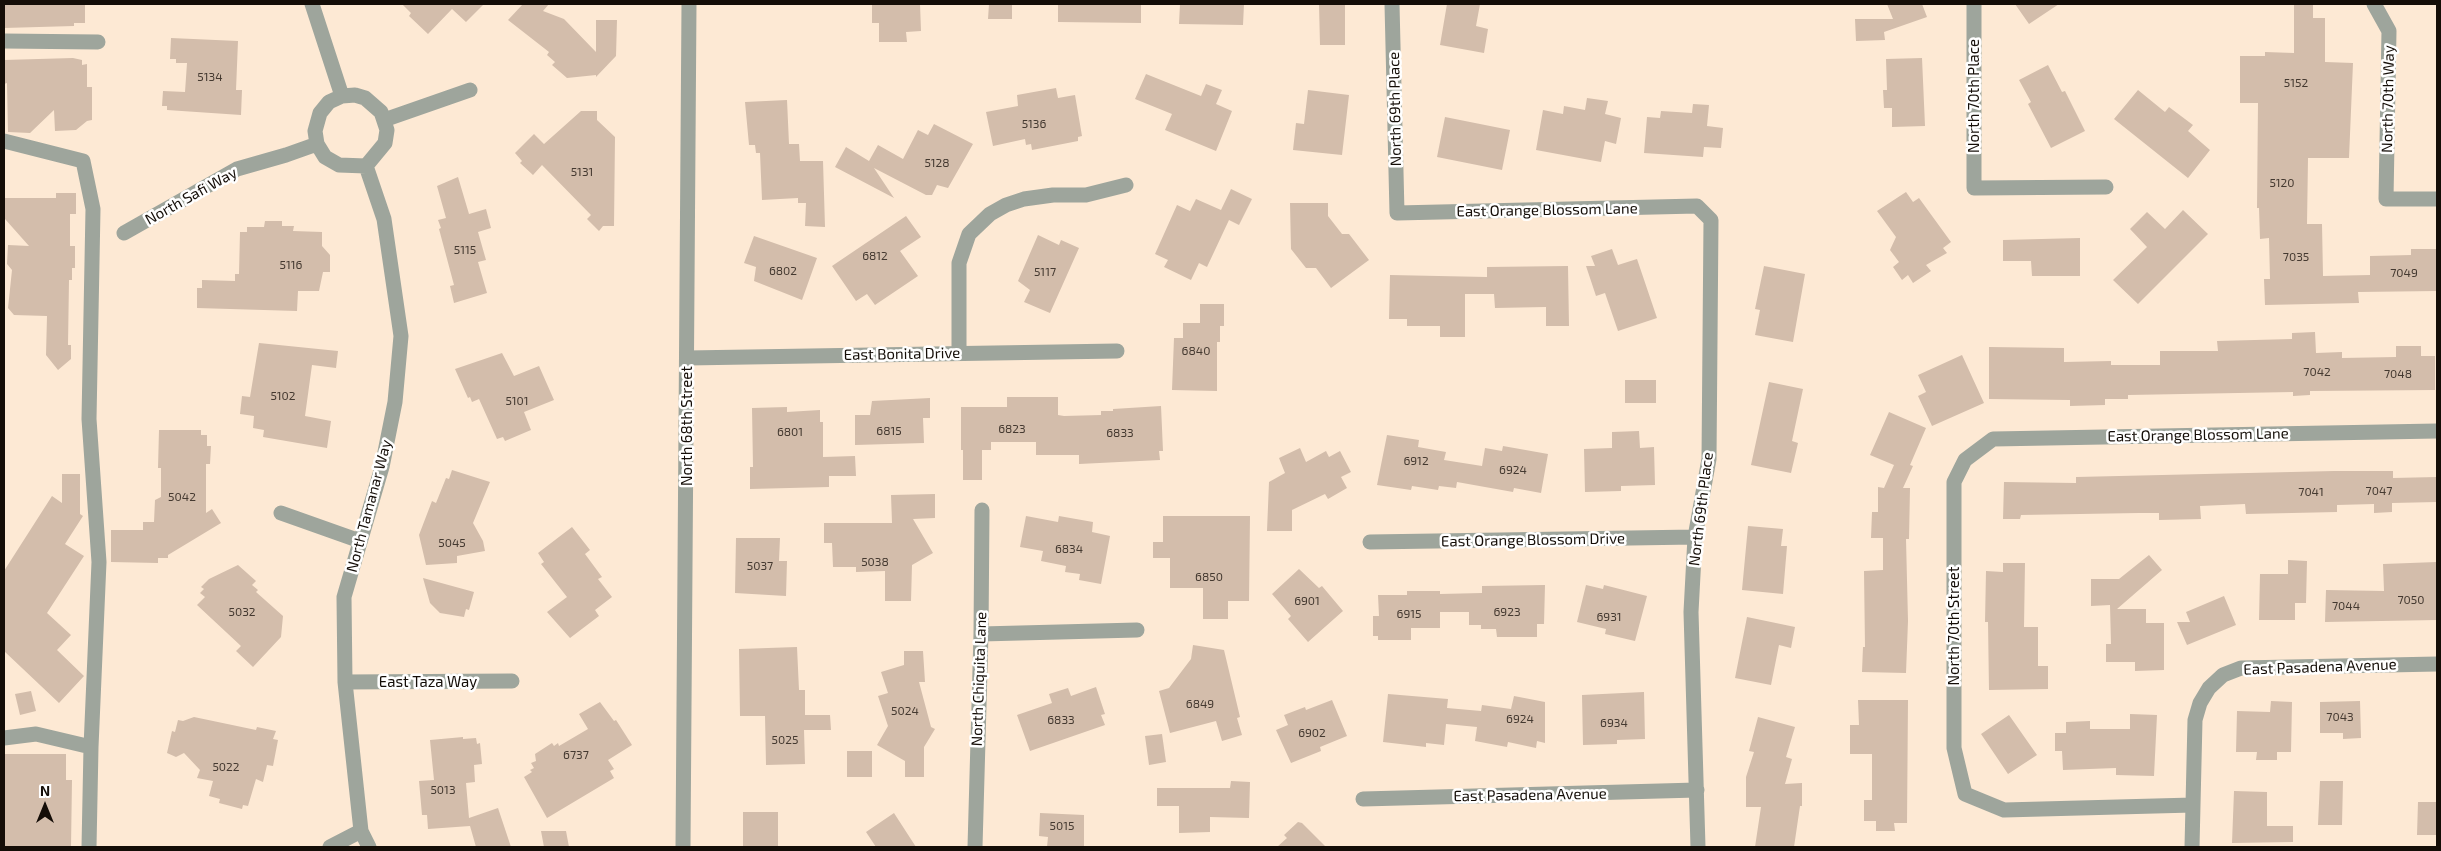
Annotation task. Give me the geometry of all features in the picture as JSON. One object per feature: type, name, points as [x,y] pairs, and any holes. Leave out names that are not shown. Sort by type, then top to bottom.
[{"type":"street","points":[[312,4],[342,96]]},
{"type":"street","name":"North 68th Street","points":[[683,847],[689,4]]},
{"type":"street","name":"North 69th Place","points":[[1392,4],[1397,213]]},
{"type":"street","name":"North 70th Place","points":[[1974,4],[1974,188],[2106,187]]},
{"type":"street","name":"North 70th Way","points":[[2374,4],[2389,31],[2386,199],[2437,199]]},
{"type":"street","points":[[4,41],[98,42]]},
{"type":"street","points":[[384,120],[470,90]]},
{"type":"street","points":[[355,95],[365,98],[381,112],[384,120],[387,130],[385,143],[366,166],[339,165],[326,157],[317,144],[314,131],[320,112],[329,102],[342,96],[355,95]]},
{"type":"street","points":[[4,141],[83,160],[93,210],[89,419],[99,562],[90,747],[89,847]]},
{"type":"street","name":"North Safi Way","points":[[124,233],[237,169],[317,144]]},
{"type":"street","name":"North Tamanar Way","points":[[366,166],[384,219],[401,336],[395,402],[386,448],[344,597],[344,682],[361,831],[370,847]]},
{"type":"street","points":[[959,353],[959,262],[969,234],[990,214],[1006,205],[1024,199],[1053,195],[1086,195],[1126,184]]},
{"type":"street","name":"North 69th Place","points":[[1697,206],[1711,220],[1709,459],[1696,537],[1691,612],[1698,847]]},
{"type":"street","name":"East Orange Blossom Lane","points":[[1397,213],[1697,206]]},
{"type":"street","name":"East Bonita Drive","points":[[687,358],[1117,351]]},
{"type":"street","name":"East Orange Blossom Lane","points":[[1965,460],[1993,439],[2437,431]]},
{"type":"street","name":"North 70th Street","points":[[1965,460],[1954,482],[1954,748],[1965,794],[2004,810],[2193,805]]},
{"type":"street","name":"North Chiquita Lane","points":[[975,847],[981,634],[982,510]]},
{"type":"street","points":[[281,513],[360,542]]},
{"type":"street","name":"East Orange Blossom Drive","points":[[1370,542],[1696,537]]},
{"type":"street","points":[[981,634],[1137,630]]},
{"type":"street","name":"East Pasadena Avenue","points":[[2193,805],[2196,720],[2200,703],[2209,688],[2223,675],[2241,668],[2437,664]]},
{"type":"street","name":"East Taza Way","points":[[344,682],[512,681]]},
{"type":"street","points":[[4,738],[36,734],[90,747]]},
{"type":"street","name":"East Pasadena Avenue","points":[[1363,799],[1696,790]]},
{"type":"street","points":[[2192,847],[2193,805]]},
{"type":"street","points":[[330,847],[361,831]]},
{"type":"building","points":[[4,4],[85,4],[85,23],[74,23],[74,26],[4,28]]},
{"type":"building","points":[[402,4],[484,4],[466,22],[452,9],[428,34],[409,16],[411,13]]},
{"type":"building","points":[[523,4],[549,4],[543,11],[564,19],[596,52],[596,20],[617,20],[616,56],[596,77],[596,75],[567,78],[552,65],[555,62],[547,55],[549,52],[508,20]]},
{"type":"building","points":[[872,4],[920,4],[921,31],[906,32],[907,42],[879,42],[879,23],[872,23]]},
{"type":"building","points":[[989,4],[1012,4],[1012,19],[988,19]]},
{"type":"building","points":[[1058,4],[1141,4],[1141,23],[1058,22]]},
{"type":"building","points":[[1180,4],[1244,4],[1243,25],[1179,24]]},
{"type":"building","points":[[1319,4],[1345,4],[1345,45],[1320,45]]},
{"type":"building","points":[[1447,4],[1480,4],[1476,26],[1488,29],[1484,53],[1440,45]]},
{"type":"building","points":[[1887,4],[1922,4],[1927,17],[1884,32],[1885,40],[1856,41],[1855,19],[1893,19]]},
{"type":"building","points":[[2015,4],[2059,4],[2029,24]]},
{"type":"building","points":[[2294,4],[2313,4],[2313,18],[2325,18],[2325,62],[2353,63],[2349,158],[2308,158],[2307,224],[2322,224],[2323,276],[2370,275],[2370,256],[2411,255],[2411,249],[2437,249],[2437,291],[2358,292],[2359,303],[2265,305],[2264,279],[2270,279],[2269,238],[2260,239],[2259,208],[2257,208],[2258,103],[2240,103],[2240,56],[2265,56],[2265,52],[2294,53]]},
{"type":"building","points":[[171,38],[238,41],[236,90],[242,90],[241,115],[167,110],[167,106],[162,106],[163,91],[185,92],[187,63],[176,63],[176,59],[170,59]]},
{"type":"building","points":[[73,58],[82,60],[82,65],[87,64],[87,87],[92,87],[92,120],[87,121],[76,130],[55,131],[54,110],[30,133],[8,132],[7,83],[4,84],[4,60]]},
{"type":"building","points":[[1922,58],[1925,126],[1892,127],[1892,108],[1884,108],[1883,90],[1887,90],[1886,59]]},
{"type":"building","points":[[2048,65],[2062,92],[2065,91],[2085,131],[2051,148],[2028,104],[2031,102],[2019,80]]},
{"type":"building","points":[[1146,74],[1201,96],[1206,84],[1222,90],[1216,104],[1232,111],[1216,151],[1165,130],[1172,114],[1135,99]]},
{"type":"building","points":[[1056,88],[1058,98],[1075,95],[1082,136],[1078,137],[1078,141],[1032,150],[1031,144],[1026,145],[1025,139],[993,146],[986,112],[1018,106],[1017,95]]},
{"type":"building","points":[[1308,90],[1349,95],[1342,155],[1293,150],[1296,123],[1304,124]]},
{"type":"building","points":[[2138,90],[2165,112],[2169,107],[2193,125],[2188,131],[2210,150],[2188,178],[2114,119]]},
{"type":"building","points":[[1587,98],[1608,101],[1605,114],[1621,118],[1616,144],[1605,141],[1601,162],[1536,150],[1543,110],[1563,114],[1564,106],[1585,110]]},
{"type":"building","points":[[787,100],[789,144],[799,144],[800,161],[823,161],[825,227],[805,226],[806,203],[798,203],[798,198],[762,200],[760,153],[756,153],[755,145],[749,145],[745,102]]},
{"type":"building","points":[[1693,104],[1709,105],[1707,126],[1723,128],[1721,148],[1704,147],[1703,157],[1644,153],[1647,117],[1660,118],[1661,111],[1692,113]]},
{"type":"building","points":[[581,111],[597,111],[597,120],[615,137],[614,226],[603,226],[599,231],[587,219],[591,215],[542,165],[533,175],[520,163],[522,161],[515,153],[534,134],[544,144]]},
{"type":"building","points":[[1445,117],[1510,130],[1502,170],[1437,157]]},
{"type":"building","points":[[934,124],[973,144],[948,188],[937,185],[932,195],[926,195],[874,168],[894,198],[835,167],[846,147],[869,161],[878,145],[903,159],[918,130],[928,135]]},
{"type":"building","points":[[458,177],[469,214],[486,209],[491,228],[478,232],[486,260],[478,262],[487,293],[454,303],[450,286],[454,285],[438,220],[446,218],[437,186]]},
{"type":"building","points":[[1231,189],[1252,199],[1239,225],[1229,220],[1207,267],[1199,263],[1191,280],[1164,267],[1168,260],[1155,254],[1177,205],[1190,211],[1196,199],[1221,210]]},
{"type":"building","points":[[1906,192],[1913,202],[1919,198],[1951,242],[1943,248],[1947,253],[1926,265],[1931,271],[1913,283],[1908,275],[1902,280],[1893,267],[1899,262],[1890,250],[1896,237],[1877,211]]},
{"type":"building","points":[[56,193],[76,193],[76,214],[70,214],[70,246],[75,246],[75,268],[72,268],[72,280],[69,280],[68,345],[71,345],[71,359],[58,370],[46,355],[47,316],[14,315],[8,308],[12,270],[7,264],[8,245],[29,246],[5,219],[5,198],[56,198]]},
{"type":"building","points":[[1290,203],[1328,203],[1328,216],[1342,234],[1349,234],[1369,260],[1331,288],[1316,268],[1306,268],[1291,249]]},
{"type":"building","points":[[2183,210],[2208,234],[2138,304],[2113,280],[2147,247],[2130,229],[2147,212],[2165,229]]},
{"type":"building","points":[[906,216],[921,237],[900,251],[918,276],[875,305],[867,294],[856,301],[832,266]]},
{"type":"building","points":[[265,221],[282,221],[282,226],[294,226],[293,231],[322,232],[322,246],[330,255],[330,272],[323,272],[319,291],[298,291],[297,311],[197,308],[197,288],[202,288],[202,280],[235,281],[235,274],[239,274],[240,232],[247,232],[247,227],[264,227]]},
{"type":"building","points":[[1038,235],[1059,245],[1061,240],[1079,248],[1050,313],[1024,302],[1030,290],[1018,281]]},
{"type":"building","points":[[754,236],[817,258],[802,300],[754,281],[756,267],[744,263]]},
{"type":"building","points":[[2080,238],[2080,276],[2032,276],[2031,261],[2003,261],[2003,240]]},
{"type":"building","points":[[1612,249],[1618,265],[1637,259],[1657,318],[1618,331],[1605,293],[1596,296],[1586,266],[1595,266],[1591,256]]},
{"type":"building","points":[[1568,266],[1569,326],[1546,326],[1546,307],[1495,308],[1494,294],[1465,294],[1465,337],[1440,337],[1440,326],[1407,326],[1407,319],[1389,319],[1390,275],[1487,277],[1487,267]]},
{"type":"building","points":[[1764,266],[1805,274],[1793,342],[1755,335],[1760,310],[1755,309]]},
{"type":"building","points":[[1200,304],[1224,304],[1224,326],[1220,326],[1220,342],[1217,342],[1217,391],[1172,390],[1174,338],[1183,338],[1183,323],[1200,323]]},
{"type":"building","points":[[2315,332],[2316,353],[2342,352],[2342,358],[2396,357],[2396,346],[2421,346],[2421,356],[2435,356],[2435,390],[2310,391],[2310,395],[2293,396],[2293,392],[2128,395],[2128,399],[2105,399],[2105,405],[2070,406],[2070,400],[1989,399],[1989,347],[2064,348],[2064,362],[2111,361],[2111,365],[2160,365],[2160,351],[2218,351],[2217,341],[2292,339],[2292,333]]},
{"type":"building","points":[[259,343],[338,351],[336,368],[312,365],[305,416],[331,421],[327,448],[263,437],[264,430],[253,428],[254,416],[240,414],[242,396],[250,397]]},
{"type":"building","points":[[502,353],[514,376],[539,366],[554,400],[524,412],[531,430],[505,441],[503,437],[497,439],[479,399],[472,402],[470,397],[468,398],[455,369]]},
{"type":"building","points":[[1962,355],[1984,403],[1932,426],[1918,396],[1926,392],[1918,375]]},
{"type":"building","points":[[1625,380],[1656,380],[1656,403],[1625,403]]},
{"type":"building","points":[[1769,382],[1803,389],[1792,441],[1798,443],[1791,473],[1751,465]]},
{"type":"building","points":[[1007,397],[1058,397],[1058,415],[1064,416],[1101,415],[1101,411],[1113,411],[1113,409],[1161,406],[1163,451],[1159,451],[1160,460],[1079,464],[1079,455],[1036,455],[1036,442],[991,442],[991,450],[982,450],[982,480],[963,480],[961,407],[1007,407]]},
{"type":"building","points":[[930,398],[930,418],[923,418],[924,443],[855,445],[855,415],[870,415],[872,401]]},
{"type":"building","points":[[787,407],[787,412],[820,410],[820,422],[823,422],[823,457],[855,456],[856,476],[829,476],[829,487],[750,489],[750,467],[753,467],[752,408]]},
{"type":"building","points":[[1889,412],[1926,428],[1910,465],[1913,466],[1903,488],[1910,488],[1909,539],[1906,539],[1908,621],[1906,673],[1862,672],[1863,647],[1865,647],[1864,571],[1883,570],[1883,538],[1871,538],[1872,512],[1878,512],[1878,487],[1884,488],[1894,465],[1870,455]]},
{"type":"building","points":[[159,430],[201,430],[201,435],[207,435],[207,446],[211,446],[210,464],[206,464],[206,513],[212,509],[221,523],[168,555],[168,558],[158,558],[158,563],[111,562],[111,530],[143,530],[143,522],[154,522],[155,500],[161,497],[161,468],[158,468]]},
{"type":"building","points":[[1639,431],[1640,448],[1654,447],[1655,485],[1621,486],[1621,491],[1585,492],[1584,449],[1612,448],[1612,432]]},
{"type":"building","points":[[1387,435],[1419,440],[1418,447],[1446,452],[1444,460],[1482,466],[1485,448],[1502,451],[1503,446],[1548,454],[1541,493],[1514,488],[1513,492],[1457,482],[1456,488],[1439,486],[1438,490],[1412,486],[1411,490],[1377,485]]},
{"type":"building","points":[[1300,448],[1306,462],[1326,451],[1329,457],[1340,451],[1351,472],[1341,477],[1347,488],[1328,499],[1325,494],[1292,510],[1292,531],[1267,531],[1269,482],[1285,473],[1279,458]]},
{"type":"building","points":[[452,470],[490,482],[473,523],[483,541],[485,551],[457,556],[457,563],[426,565],[419,535],[432,501],[436,503],[446,478],[449,479]]},
{"type":"building","points":[[2393,471],[2393,478],[2437,477],[2437,502],[2392,503],[2392,512],[2374,513],[2374,504],[2337,505],[2337,512],[2246,514],[2245,504],[2200,506],[2201,519],[2159,520],[2159,513],[2139,513],[2021,515],[2020,519],[2003,519],[2004,482],[2076,483],[2076,477]]},
{"type":"building","points":[[62,474],[80,474],[80,514],[83,516],[65,544],[84,556],[47,613],[71,635],[57,650],[84,676],[59,703],[4,651],[4,571],[52,496],[62,503]]},
{"type":"building","points":[[935,494],[935,518],[913,519],[933,553],[912,565],[911,601],[885,601],[885,571],[856,572],[856,567],[833,567],[832,543],[824,543],[824,523],[892,523],[891,495]]},
{"type":"building","points":[[1026,516],[1058,522],[1059,516],[1093,522],[1092,532],[1110,536],[1101,584],[1079,580],[1080,574],[1065,572],[1066,566],[1041,561],[1043,551],[1020,547]]},
{"type":"building","points":[[1163,516],[1250,516],[1249,601],[1228,601],[1228,619],[1203,619],[1203,588],[1170,588],[1170,558],[1153,558],[1153,542],[1163,542]]},
{"type":"building","points":[[1748,526],[1783,529],[1781,546],[1787,546],[1783,594],[1742,590]]},
{"type":"building","points":[[572,527],[590,550],[585,554],[602,577],[598,579],[612,597],[595,610],[599,616],[570,638],[547,612],[567,597],[541,564],[544,562],[538,553]]},
{"type":"building","points":[[736,538],[780,538],[779,561],[787,561],[786,596],[735,593]]},
{"type":"building","points":[[2149,555],[2162,570],[2117,609],[2146,609],[2146,623],[2164,623],[2164,670],[2135,671],[2135,662],[2106,662],[2106,644],[2111,644],[2110,605],[2091,606],[2091,579],[2119,579]]},
{"type":"building","points":[[2288,560],[2307,561],[2306,603],[2295,603],[2295,620],[2259,620],[2260,574],[2288,574]]},
{"type":"building","points":[[2437,562],[2437,620],[2325,622],[2326,590],[2384,591],[2383,564]]},
{"type":"building","points":[[2003,563],[2025,563],[2024,627],[2038,627],[2038,666],[2048,666],[2048,689],[1989,690],[1988,622],[1985,622],[1986,571],[2003,572]]},
{"type":"building","points":[[238,565],[256,581],[252,585],[258,590],[256,592],[283,616],[281,637],[253,667],[236,651],[241,646],[197,605],[205,597],[200,593],[204,589],[201,587],[209,579]]},
{"type":"building","points":[[1299,569],[1319,588],[1322,586],[1343,611],[1308,642],[1288,619],[1291,616],[1272,594]]},
{"type":"building","points":[[423,578],[474,592],[469,610],[466,609],[464,617],[440,613],[430,603]]},
{"type":"building","points":[[1545,585],[1544,624],[1537,624],[1537,637],[1497,637],[1496,629],[1481,629],[1481,625],[1469,625],[1469,612],[1440,612],[1440,628],[1411,628],[1411,640],[1378,640],[1378,636],[1373,636],[1373,616],[1379,616],[1378,595],[1407,595],[1407,591],[1440,591],[1440,594],[1482,593],[1482,586]]},
{"type":"building","points":[[1586,585],[1603,589],[1604,585],[1647,596],[1635,641],[1605,634],[1606,629],[1577,622]]},
{"type":"building","points":[[2224,596],[2236,625],[2187,645],[2177,622],[2190,622],[2186,612]]},
{"type":"building","points":[[1747,617],[1795,627],[1791,648],[1779,645],[1771,685],[1735,678]]},
{"type":"building","points":[[1193,645],[1224,650],[1240,717],[1237,718],[1242,735],[1222,741],[1216,721],[1170,733],[1159,691],[1169,688],[1191,659]]},
{"type":"building","points":[[797,647],[799,690],[805,690],[805,715],[830,715],[831,730],[804,730],[805,764],[766,765],[765,716],[740,716],[739,649]]},
{"type":"building","points":[[904,651],[923,651],[925,682],[919,682],[931,727],[935,729],[924,747],[924,777],[905,777],[905,761],[877,745],[888,726],[878,696],[888,693],[881,672],[904,665]]},
{"type":"building","points":[[1096,687],[1105,714],[1101,715],[1105,725],[1030,751],[1017,715],[1052,703],[1049,694],[1068,688],[1071,696]]},
{"type":"building","points":[[31,691],[36,711],[20,715],[15,694]]},
{"type":"building","points":[[1644,692],[1645,739],[1617,740],[1617,744],[1583,745],[1582,695]]},
{"type":"building","points":[[1388,694],[1448,699],[1447,708],[1481,711],[1482,705],[1511,709],[1514,696],[1545,702],[1545,743],[1537,741],[1536,748],[1508,742],[1507,747],[1475,741],[1477,727],[1446,724],[1444,745],[1426,743],[1426,747],[1383,742]]},
{"type":"building","points":[[1332,700],[1347,736],[1320,747],[1321,751],[1291,763],[1276,730],[1288,725],[1284,715],[1305,707],[1306,710]]},
{"type":"building","points":[[1858,700],[1908,700],[1907,823],[1894,823],[1895,831],[1876,831],[1876,821],[1864,821],[1864,800],[1872,800],[1872,754],[1850,754],[1850,725],[1859,725]]},
{"type":"building","points":[[2271,701],[2292,702],[2291,752],[2277,752],[2277,760],[2256,760],[2257,752],[2236,752],[2237,711],[2270,712]]},
{"type":"building","points":[[2360,701],[2361,738],[2343,739],[2343,733],[2320,733],[2320,702]]},
{"type":"building","points":[[600,702],[614,721],[616,720],[632,745],[608,760],[614,769],[610,771],[614,778],[547,818],[524,777],[532,772],[530,770],[534,768],[531,763],[536,761],[535,754],[552,743],[554,746],[558,743],[559,746],[588,729],[579,714]]},
{"type":"building","points":[[2130,714],[2157,715],[2154,776],[2116,775],[2116,768],[2063,770],[2062,751],[2055,751],[2055,733],[2066,733],[2066,722],[2090,721],[2090,729],[2130,729]]},
{"type":"building","points":[[2009,715],[2037,755],[2008,774],[1981,734]]},
{"type":"building","points":[[194,717],[256,730],[257,727],[276,731],[273,739],[278,740],[273,766],[267,765],[263,782],[256,779],[248,806],[243,805],[242,809],[219,803],[220,799],[209,796],[213,781],[197,778],[200,770],[184,753],[176,757],[167,753],[172,731],[175,732],[178,720],[183,721]]},
{"type":"building","points":[[1758,717],[1795,727],[1786,757],[1792,759],[1785,784],[1802,783],[1802,806],[1800,806],[1794,847],[1755,847],[1761,807],[1746,807],[1746,777],[1754,752],[1749,751]]},
{"type":"building","points":[[1162,734],[1166,762],[1149,765],[1145,736]]},
{"type":"building","points":[[463,737],[463,739],[476,738],[477,744],[480,743],[482,764],[474,765],[475,782],[466,783],[469,818],[498,808],[511,847],[476,847],[470,826],[428,829],[427,815],[422,815],[419,781],[434,780],[430,740]]},
{"type":"building","points":[[847,751],[872,751],[872,777],[847,777]]},
{"type":"building","points":[[4,754],[66,754],[66,780],[72,780],[71,847],[4,847]]},
{"type":"building","points":[[1231,781],[1250,782],[1249,818],[1210,817],[1210,832],[1179,833],[1179,806],[1157,806],[1157,788],[1230,788]]},
{"type":"building","points":[[2320,781],[2343,781],[2342,825],[2318,825]]},
{"type":"building","points":[[2234,791],[2267,792],[2267,826],[2293,826],[2293,842],[2232,843]]},
{"type":"building","points":[[2418,802],[2437,802],[2437,835],[2417,835]]},
{"type":"building","points":[[743,812],[778,812],[778,847],[743,846]]},
{"type":"building","points":[[894,813],[916,847],[876,847],[866,832]]},
{"type":"building","points":[[1040,813],[1084,815],[1084,847],[1047,847],[1048,837],[1039,836]]},
{"type":"building","points":[[1298,822],[1302,823],[1326,847],[1277,847],[1287,838],[1284,835]]},
{"type":"building","points":[[541,831],[566,831],[569,847],[544,847]]}]
